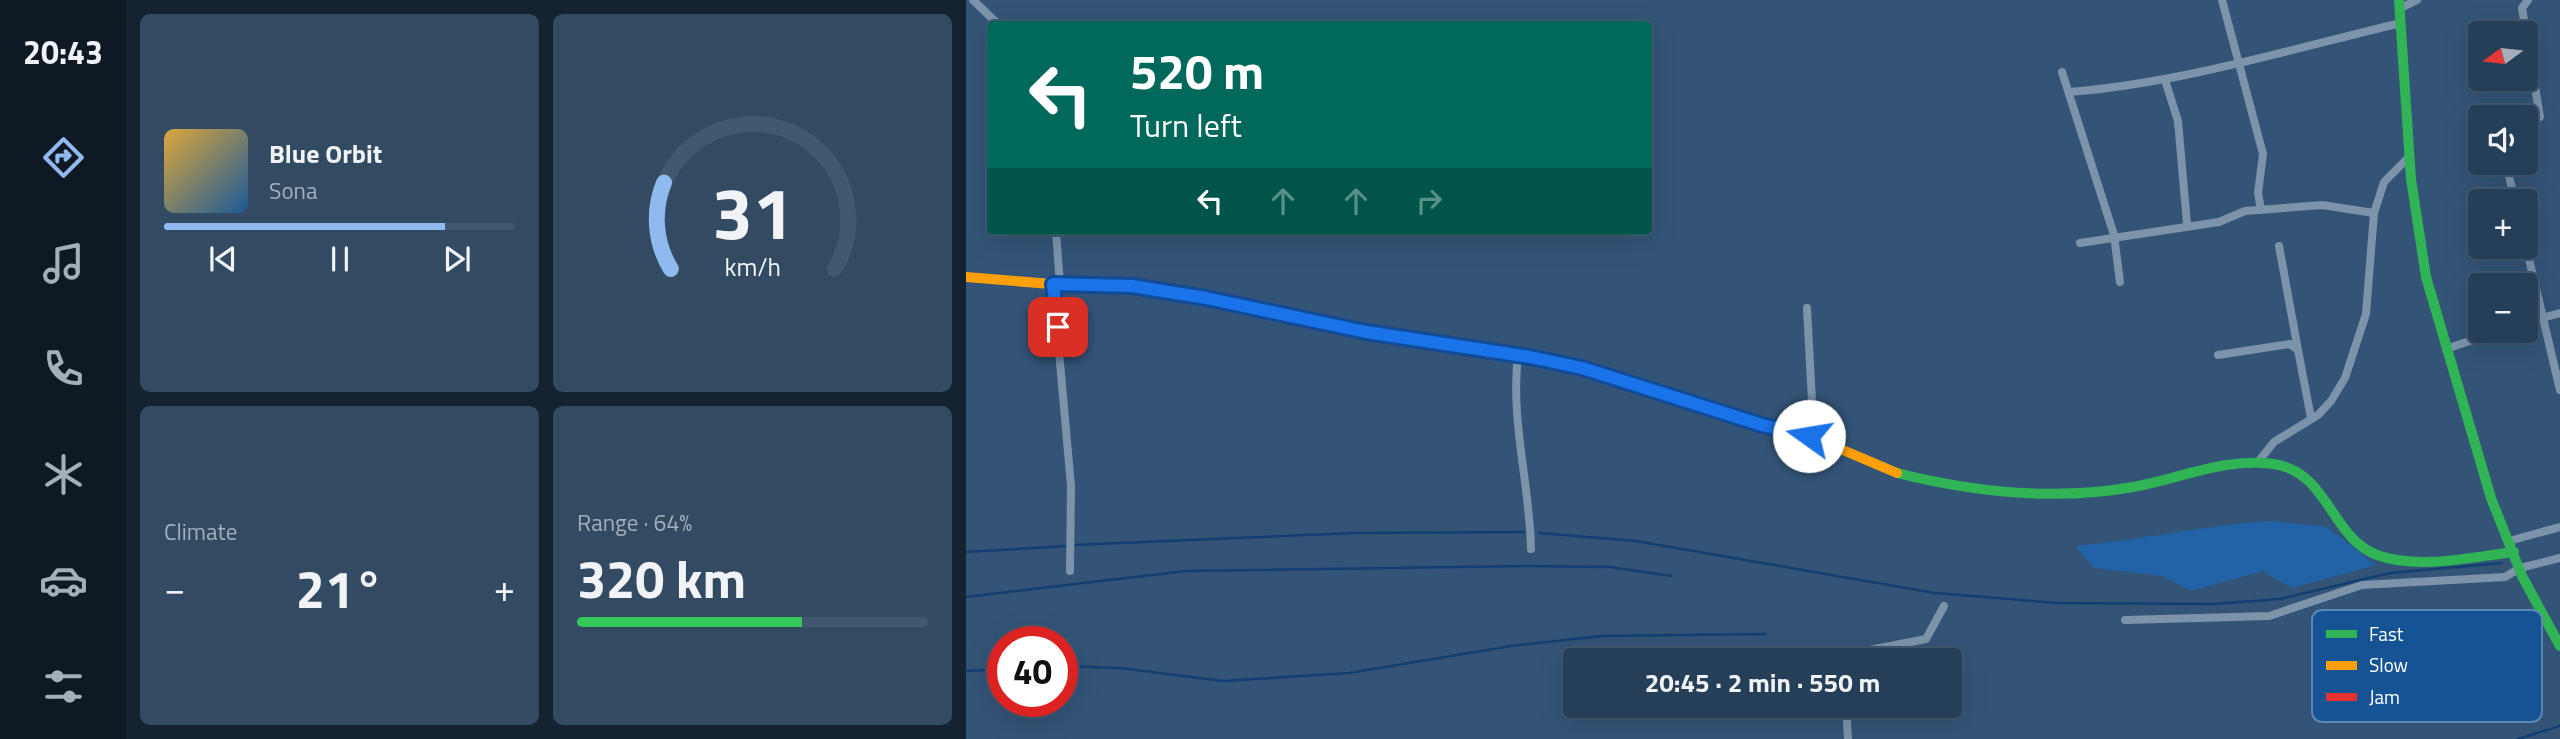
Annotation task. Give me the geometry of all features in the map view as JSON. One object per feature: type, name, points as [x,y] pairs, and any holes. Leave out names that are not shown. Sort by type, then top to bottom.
[{"type":"street","points":[[973,0],[995,21]]},
{"type":"street","points":[[2222,0],[2263,155],[2258,193],[2261,210]]},
{"type":"street","points":[[2417,0],[2399,5],[2418,239],[2468,427],[2537,610]]},
{"type":"street","points":[[2528,0],[2522,8],[2538,118]]},
{"type":"street","points":[[2069,92],[2130,87],[2165,80],[2400,23]]},
{"type":"street","points":[[2062,72],[2114,235],[2120,282]]},
{"type":"street","points":[[2165,80],[2178,121],[2187,224]]},
{"type":"street","points":[[2258,462],[2274,442],[2311,418],[2331,401],[2345,378],[2365,314],[2374,212],[2384,182],[2411,155]]},
{"type":"street","points":[[2080,243],[2114,235],[2219,222],[2245,211],[2322,205],[2374,212]]},
{"type":"street","points":[[1056,235],[1071,486],[1070,571]]},
{"type":"street","points":[[2279,246],[2311,418]]},
{"type":"street","points":[[2529,259],[2560,390]]},
{"type":"street","points":[[966,277],[1132,286],[1206,298],[1366,332],[1518,355],[1582,368],[1762,425],[1809,436],[1857,459],[1906,476],[2058,496],[2133,488],[2258,462],[2296,469],[2331,503],[2351,535],[2374,554],[2394,559],[2465,558],[2511,546],[2560,527]]},
{"type":"street","points":[[1807,308],[1813,420],[1809,436]]},
{"type":"street","points":[[2538,319],[2560,313]]},
{"type":"street","points":[[2446,349],[2468,342]]},
{"type":"street","points":[[2218,355],[2290,344],[2298,350]]},
{"type":"street","points":[[1518,355],[1516,388],[1531,515],[1531,549]]},
{"type":"street","points":[[2125,620],[2269,616],[2362,585],[2505,577],[2520,568],[2560,558]]},
{"type":"street","points":[[1880,648],[1926,639],[1944,606]]},
{"type":"street","points":[[2542,618],[2560,646]]},
{"type":"street","points":[[1847,718],[1848,739]]},
{"type":"shaded area","points":[[2271,521],[2327,527],[2376,565],[2292,588],[2263,571],[2191,591],[2163,576],[2094,568],[2075,546],[2222,526]]},
{"type":"waterway","points":[[1074,545],[1354,533],[1524,532]]},
{"type":"waterway","points":[[1539,533],[1636,541],[1935,593],[2057,603],[2213,604],[2280,599],[2390,573],[2502,563]]},
{"type":"waterway","points":[[966,552],[1067,546]]},
{"type":"waterway","points":[[966,597],[1186,571],[1530,566],[1610,567],[1671,576]]},
{"type":"waterway","points":[[1078,667],[1120,668],[1223,681],[1349,673],[1511,646],[1602,636],[1765,634]]},
{"type":"waterway","points":[[966,671],[987,670]]},
{"type":"waterway","points":[[2518,739],[2560,726]]},
{"type":"traffic: fast","points":[[2399,0],[2411,179],[2426,277],[2491,498],[2522,576],[2540,610]]},
{"type":"traffic: fast","points":[[1897,473],[1955,485],[2044,494],[2133,487],[2220,466],[2273,464],[2291,469],[2306,479],[2318,491],[2349,535],[2377,555],[2410,562],[2428,562],[2514,552]]},
{"type":"traffic: fast","points":[[2542,613],[2560,646]]},
{"type":"traffic: slow","points":[[966,277],[1063,285],[1136,286],[1431,342]]},
{"type":"traffic: slow","points":[[1648,387],[1755,422],[1810,436],[1897,473]]},
{"type":"traffic: jam","points":[[1431,342],[1558,362],[1648,387]]},
{"type":"route","points":[[1058,327],[1053,284],[1132,286],[1206,298],[1366,332],[1530,357],[1582,368],[1762,425],[1809,436]]}]
